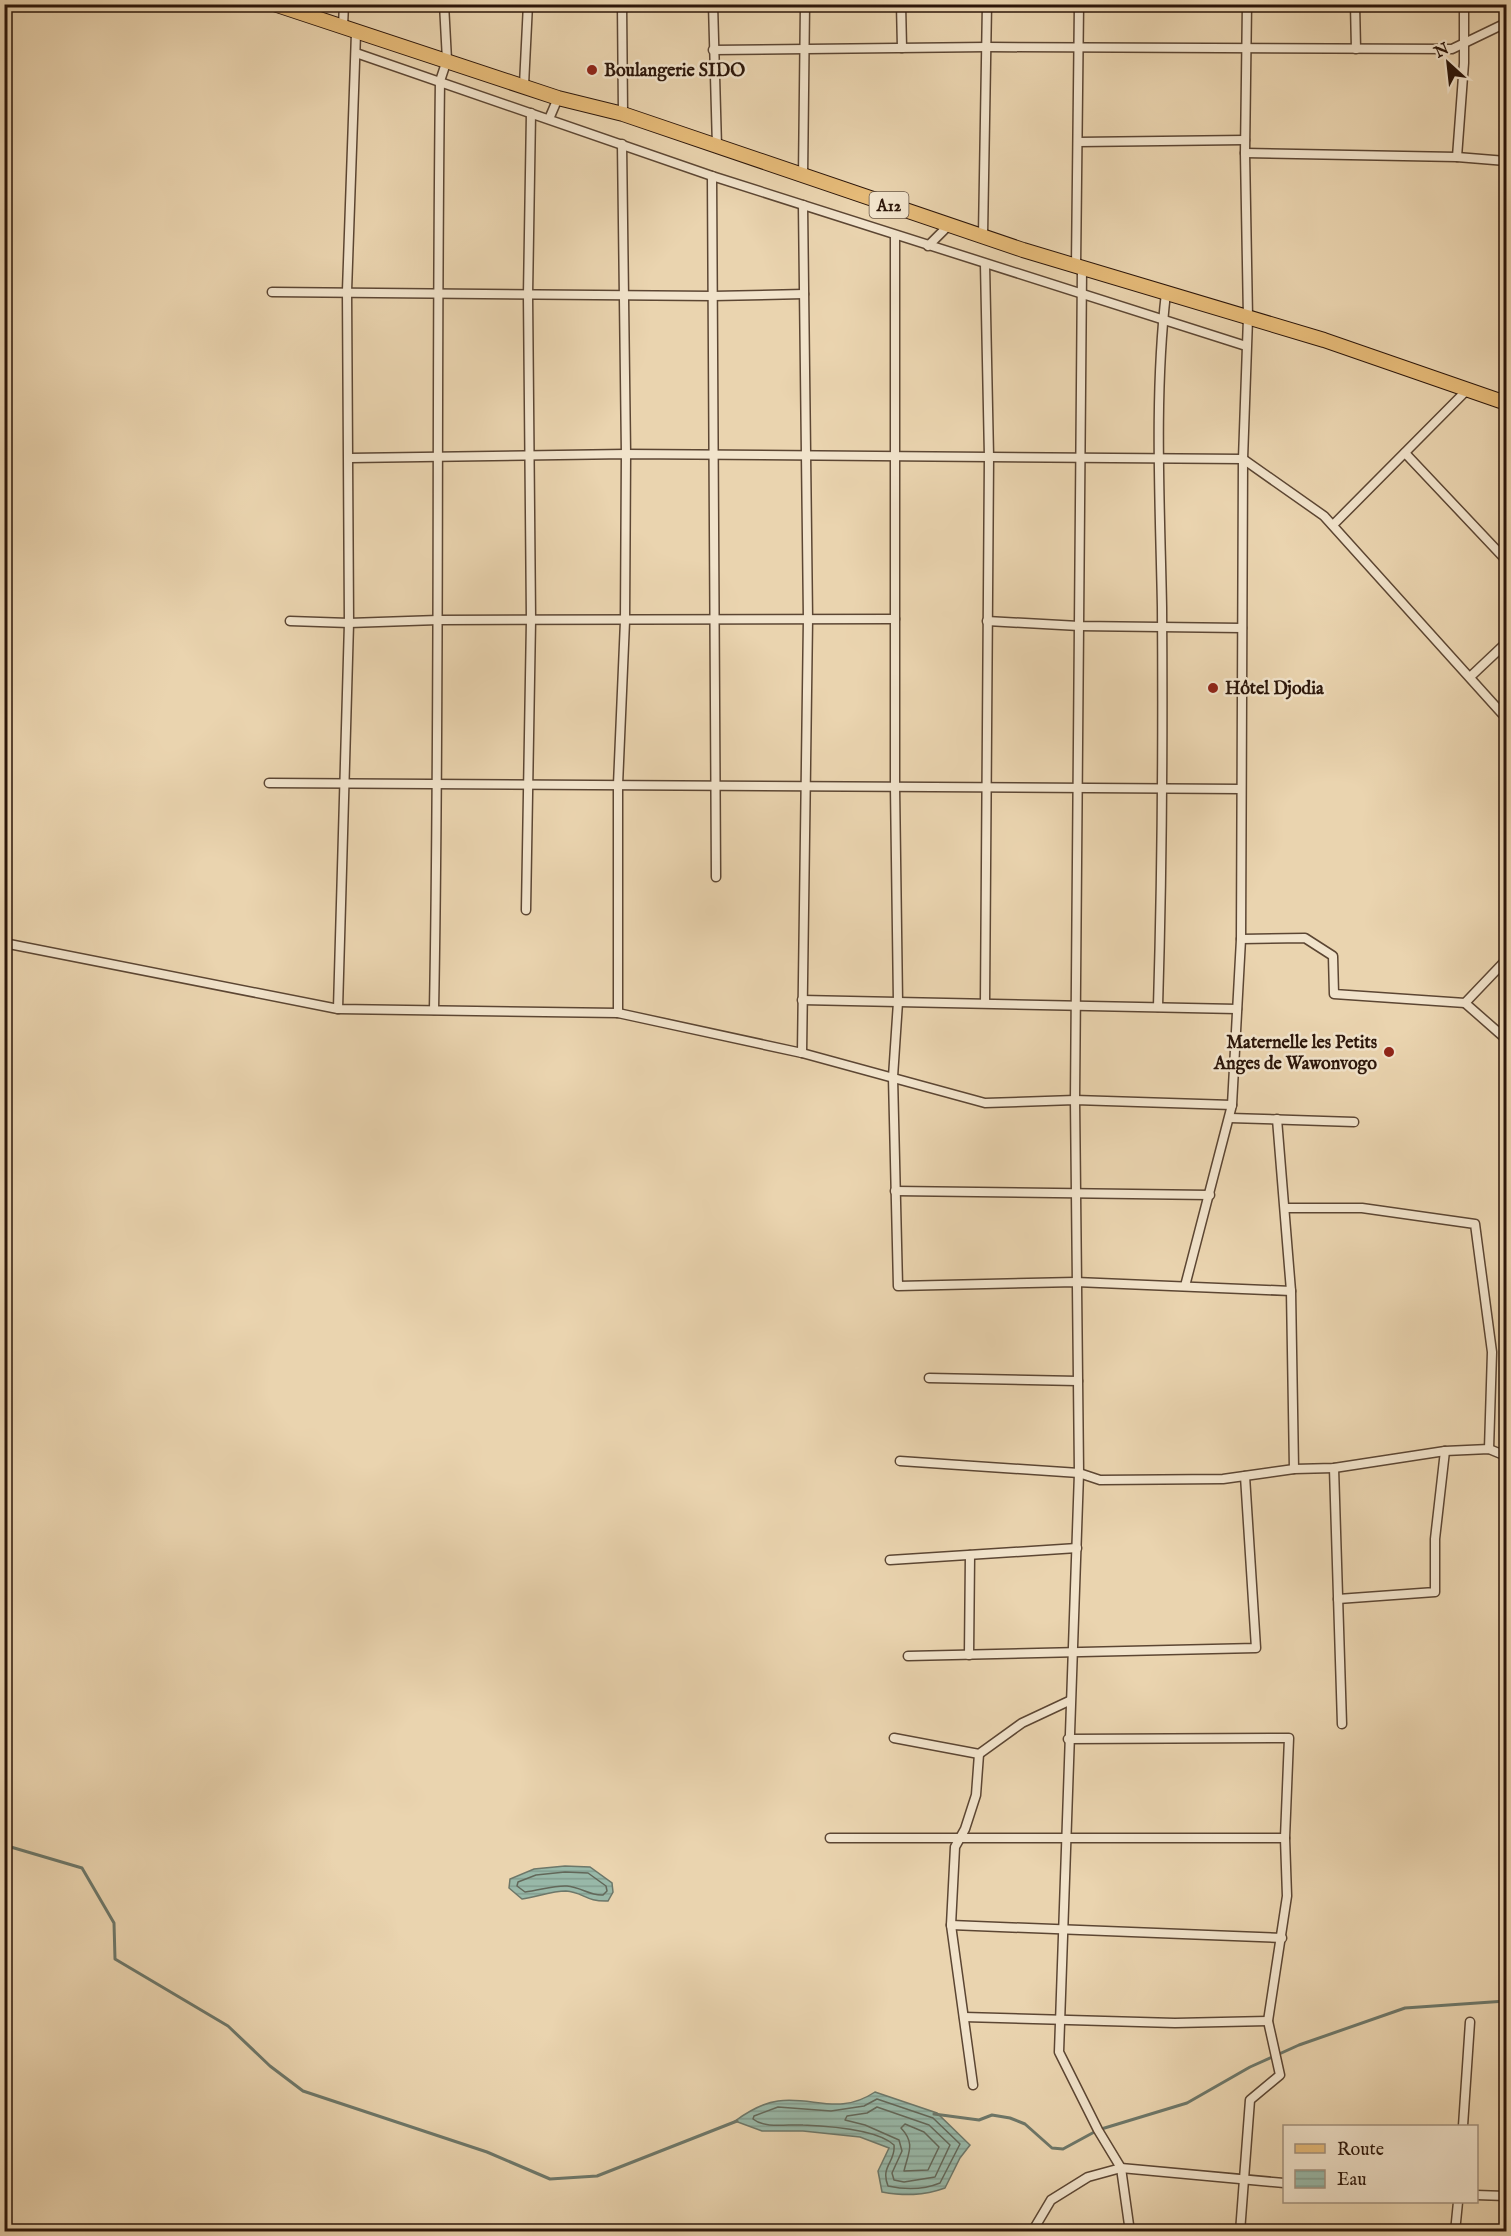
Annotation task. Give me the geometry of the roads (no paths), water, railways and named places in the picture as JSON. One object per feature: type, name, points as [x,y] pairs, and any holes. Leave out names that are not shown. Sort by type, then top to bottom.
[{"type":"main road","name":"A12","points":[[274,4],[558,98],[623,114],[949,225],[1248,318],[1506,403]]},
{"type":"street","points":[[338,1009],[349,623],[350,458],[347,291],[356,53],[344,4]]},
{"type":"street","points":[[434,1011],[438,784],[440,81],[447,60],[444,4]]},
{"type":"street","points":[[524,85],[528,4]]},
{"type":"street","points":[[622,4],[623,114]]},
{"type":"street","points":[[713,4],[717,147]]},
{"type":"street","points":[[803,177],[805,4]]},
{"type":"street","points":[[901,4],[902,48]]},
{"type":"street","points":[[983,235],[987,4]]},
{"type":"street","points":[[1079,4],[1079,267],[1084,296],[1079,458],[1075,1100],[1079,1473],[1069,1701],[1059,2052],[1098,2130],[1121,2168],[1130,2232]]},
{"type":"street","points":[[1185,1287],[1230,1118],[1241,939],[1242,628],[1248,318],[1245,153],[1247,4]]},
{"type":"street","points":[[1354,4],[1356,49]]},
{"type":"street","points":[[1457,157],[1464,4]]},
{"type":"street","points":[[713,50],[987,47],[1247,50],[1452,49],[1506,23]]},
{"type":"street","points":[[356,53],[803,206],[1163,322],[1246,346]]},
{"type":"street","points":[[549,119],[558,98]]},
{"type":"street","points":[[526,910],[531,620],[528,295],[531,113]]},
{"type":"street","points":[[1078,142],[1245,140]]},
{"type":"street","points":[[618,1013],[618,785],[625,621],[626,454],[622,144]]},
{"type":"street","points":[[1245,153],[1457,157],[1506,161]]},
{"type":"street","points":[[712,176],[716,877]]},
{"type":"street","points":[[802,1053],[808,619],[803,206]]},
{"type":"street","points":[[928,246],[949,225]]},
{"type":"street","points":[[895,235],[895,787],[898,1002],[893,1077],[898,1286],[1076,1282],[1291,1291]]},
{"type":"street","points":[[985,264],[989,458],[985,1004]]},
{"type":"street","points":[[272,292],[347,291],[438,295],[625,296],[804,294]]},
{"type":"street","points":[[1158,1007],[1164,789],[1160,459],[1163,322],[1166,293]]},
{"type":"street","points":[[1333,525],[1467,390]]},
{"type":"street","points":[[1405,453],[1506,560]]},
{"type":"street","points":[[350,458],[626,454],[1244,459],[1324,516],[1506,718]]},
{"type":"street","points":[[290,621],[349,623],[438,620],[896,619]]},
{"type":"street","points":[[987,621],[1078,626],[1242,628]]},
{"type":"street","points":[[1470,676],[1506,643]]},
{"type":"street","points":[[269,783],[1241,789]]},
{"type":"street","points":[[1241,939],[1305,938],[1333,956],[1334,994],[1465,1003],[1506,1039]]},
{"type":"street","points":[[4,943],[338,1009],[618,1013],[802,1053],[985,1103],[1075,1100],[1232,1105]]},
{"type":"street","points":[[1465,1003],[1506,960]]},
{"type":"street","points":[[802,1000],[1237,1009]]},
{"type":"street","points":[[1230,1118],[1354,1122]]},
{"type":"street","points":[[1277,1119],[1291,1291],[1294,1469]]},
{"type":"street","points":[[895,1191],[1210,1195]]},
{"type":"street","points":[[1285,1208],[1362,1208],[1475,1224],[1492,1352],[1489,1449]]},
{"type":"street","points":[[929,1378],[1078,1381]]},
{"type":"street","points":[[900,1461],[1079,1473],[1100,1480],[1223,1479],[1294,1469],[1334,1468],[1445,1450],[1489,1449],[1506,1456]]},
{"type":"street","points":[[1338,1599],[1435,1592],[1436,1539],[1445,1450]]},
{"type":"street","points":[[1334,1468],[1342,1724]]},
{"type":"street","points":[[908,1656],[1256,1648],[1245,1476]]},
{"type":"street","points":[[890,1560],[1077,1548]]},
{"type":"street","points":[[969,1655],[970,1555]]},
{"type":"street","points":[[894,1738],[979,1754],[1022,1723],[1069,1701]]},
{"type":"street","points":[[1068,1739],[1289,1738],[1285,1838],[1287,1896],[1268,2021],[1280,2075],[1250,2100],[1240,2232]]},
{"type":"street","points":[[973,2085],[951,1925],[955,1847],[961,1837],[976,1795],[979,1754]]},
{"type":"street","points":[[830,1838],[1065,1836],[1285,1838]]},
{"type":"street","points":[[951,1925],[1282,1938]]},
{"type":"street","points":[[964,2017],[1175,2023],[1268,2021]]},
{"type":"street","points":[[1463,2125],[1470,2022]]},
{"type":"street","points":[[1042,2232],[1032,2231],[1051,2200],[1088,2177],[1121,2168],[1283,2183]]},
{"type":"street","points":[[1478,2195],[1506,2196]]},
{"type":"street","points":[[1455,2232],[1458,2203]]},
{"type":"water","points":[[565,1866],[590,1867],[612,1883],[613,1892],[608,1901],[595,1900],[566,1891],[522,1899],[509,1888],[510,1879],[534,1869]]},
{"type":"water","points":[[875,2092],[937,2113],[970,2145],[960,2158],[945,2188],[914,2195],[882,2192],[878,2171],[889,2148],[860,2137],[803,2131],[762,2131],[735,2121],[772,2102],[791,2100],[826,2104],[850,2103]]},
{"type":"waterway","points":[[4,1845],[82,1868],[114,1923],[115,1959],[228,2026],[270,2066],[303,2091],[487,2152],[550,2179],[597,2176],[737,2121]]},
{"type":"waterway","points":[[934,2114],[979,2120],[992,2115],[1010,2118],[1025,2124],[1052,2148],[1063,2149],[1098,2130],[1187,2103],[1250,2067],[1299,2045],[1405,2008],[1506,2001]]},
{"type":"place","name":"Boulangerie SIDO","points":[[592,70]]},
{"type":"place","name":"Hôtel Djodia","points":[[1213,688]]},
{"type":"place","name":"Maternelle les Petits Anges de Wawonvogo","points":[[1389,1052]]}]
